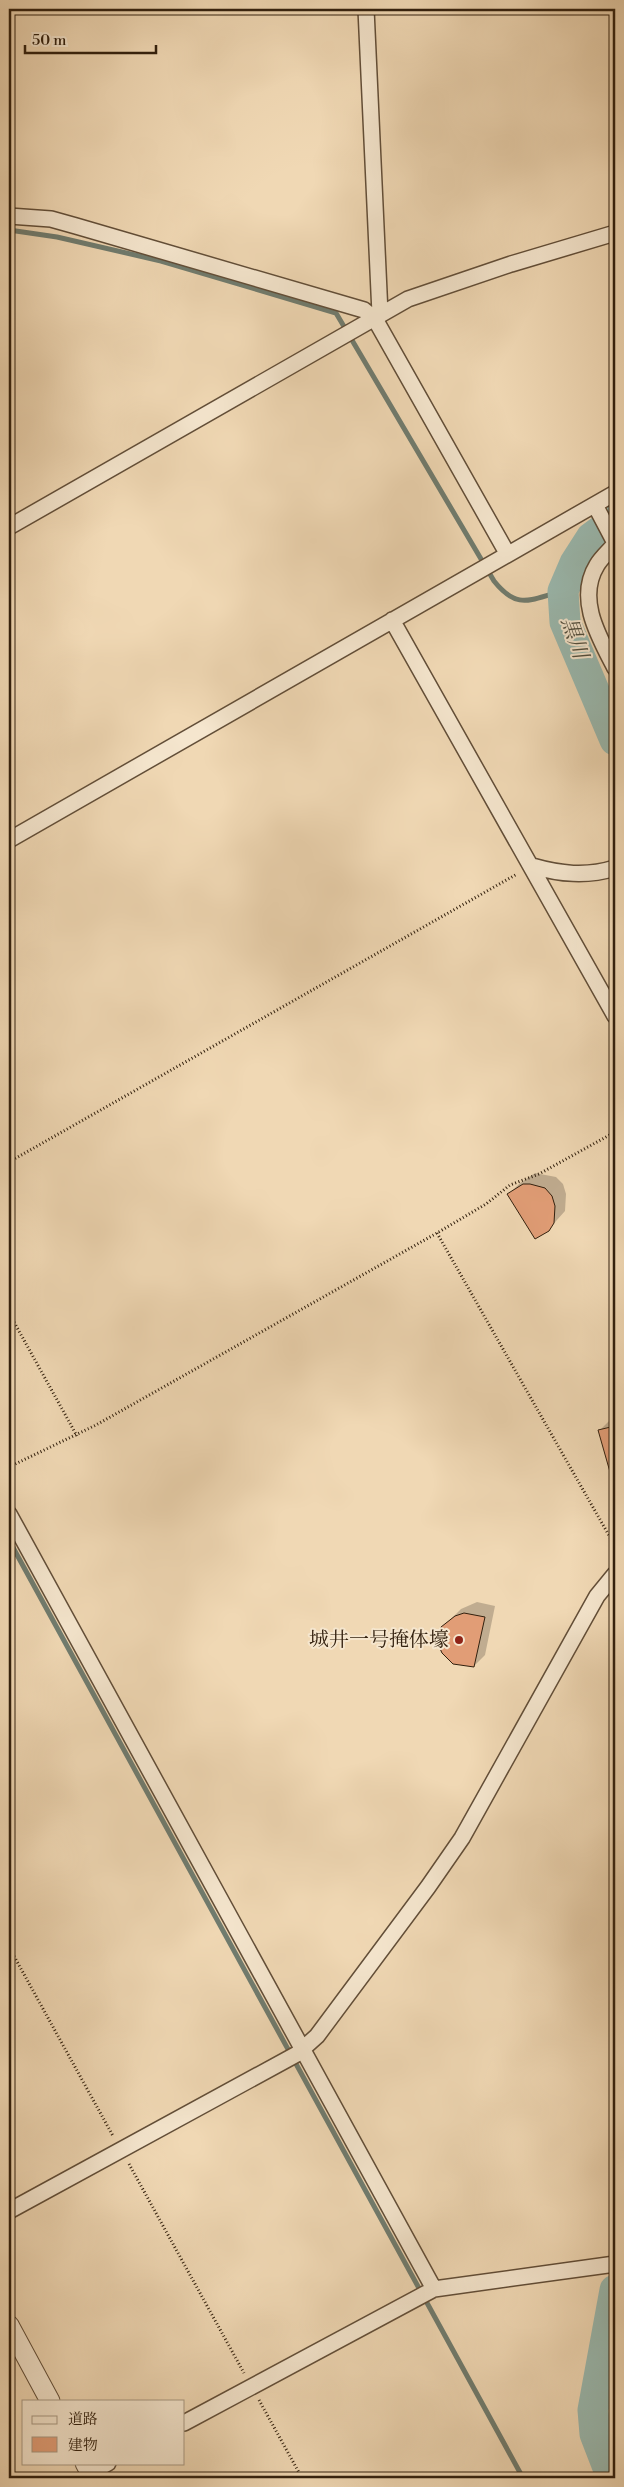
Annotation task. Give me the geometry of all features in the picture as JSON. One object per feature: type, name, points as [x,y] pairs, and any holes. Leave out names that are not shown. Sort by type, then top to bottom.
[{"type":"street","points":[[366,9],[377,316],[503,556]]},
{"type":"street","points":[[9,216],[44,218],[76,226],[364,310],[377,316]]},
{"type":"street","points":[[9,527],[408,299],[511,264],[615,233]]},
{"type":"street","points":[[9,840],[503,556],[598,510],[615,493]]},
{"type":"street","points":[[598,510],[614,542],[597,564],[591,579],[588,593],[589,607],[595,626],[615,668]]},
{"type":"street","points":[[392,620],[615,1016]]},
{"type":"street","points":[[532,866],[554,872],[578,874],[615,868]]},
{"type":"street","points":[[9,1514],[434,2289]]},
{"type":"street","points":[[9,2211],[297,2054],[326,2024],[462,1838],[597,1596],[615,1574]]},
{"type":"street","points":[[185,2422],[434,2289],[615,2264]]},
{"type":"street","points":[[9,2326],[49,2400]]},
{"type":"street","points":[[89,2471],[106,2464]]},
{"type":"path","points":[[9,1162],[532,866]]},
{"type":"path","points":[[9,1467],[77,1436],[437,1233],[486,1204],[510,1185],[539,1174],[615,1132]]},
{"type":"path","points":[[437,1233],[615,1546]]},
{"type":"path","points":[[9,1313],[77,1436]]},
{"type":"path","points":[[9,1947],[302,2478]]},
{"type":"building","points":[[523,1184],[545,1188],[552,1196],[555,1206],[554,1223],[549,1231],[535,1239],[507,1194]]},
{"type":"building","points":[[615,1426],[615,1485],[614,1486],[598,1430]]},
{"type":"building","name":"城井一号掩体壕","points":[[464,1613],[485,1617],[474,1667],[453,1664],[442,1653],[438,1644],[441,1627],[455,1616]]},
{"type":"waterway","points":[[9,230],[57,237],[161,261],[336,313],[494,581],[510,596],[518,599],[533,599],[563,591]]},
{"type":"waterway","name":"黒川","points":[[615,520],[591,538],[575,563],[563,591],[565,622],[615,740]]},
{"type":"waterway","points":[[9,1543],[523,2478]]},
{"type":"waterway","name":"黒川","points":[[612,2478],[595,2434],[593,2410],[615,2290]]},
{"type":"place","name":"城井一号掩体壕","points":[[459,1640]]}]
